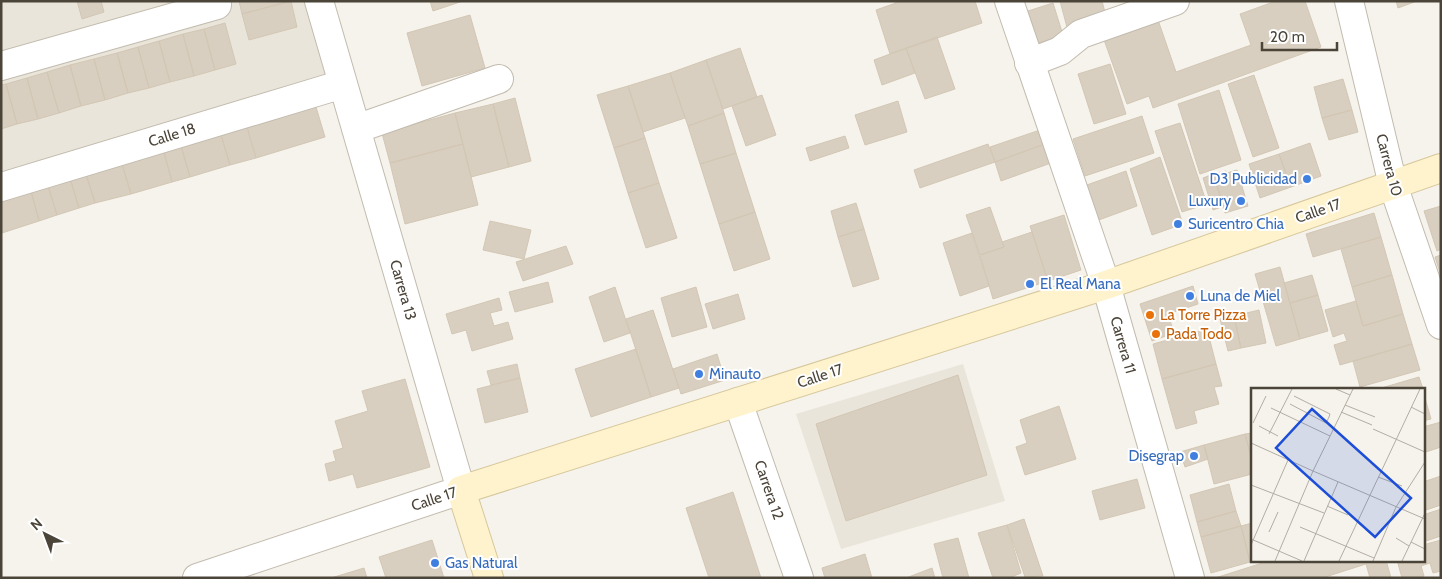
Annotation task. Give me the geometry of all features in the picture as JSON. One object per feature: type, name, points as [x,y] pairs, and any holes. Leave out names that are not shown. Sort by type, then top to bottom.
[{"type":"main road","name":"Calle 17","points":[[461,490],[1106,285],[1441,168]]},
{"type":"main road","name":"Carrera 13","points":[[461,490],[489,578]]},
{"type":"street","points":[[1,66],[217,5],[216,1]]},
{"type":"street","name":"Carrera 13","points":[[319,1],[461,490]]},
{"type":"street","name":"Carrera 11","points":[[1009,1],[1106,285],[1190,578]]},
{"type":"street","points":[[1029,63],[1060,51],[1081,34],[1175,1]]},
{"type":"street","name":"Carrera 10","points":[[1349,1],[1393,185],[1441,325]]},
{"type":"street","points":[[356,129],[499,79]]},
{"type":"street","name":"Calle 18","points":[[1,187],[343,84]]},
{"type":"street","name":"Carrera 12","points":[[738,402],[799,578]]},
{"type":"street","name":"Calle 17","points":[[197,578],[461,490]]},
{"type":"shaded area","points":[[1,1],[319,1],[343,84],[1,171]]},
{"type":"shaded area","points":[[963,364],[1005,501],[841,549],[796,414]]},
{"type":"building","points":[[77,1],[101,1],[104,12],[82,19]]},
{"type":"building","points":[[239,1],[291,1],[242,14]]},
{"type":"building","points":[[291,1],[297,27],[249,40],[242,14]]},
{"type":"building","points":[[430,1],[463,1],[433,11]]},
{"type":"building","points":[[895,1],[975,1],[982,23],[890,54],[876,10],[896,3]]},
{"type":"building","points":[[1060,1],[1102,1],[1107,20],[1068,31]]},
{"type":"building","points":[[1276,1],[1305,1],[1321,47],[1153,108],[1149,96],[1127,104],[1103,37],[1157,17],[1176,72],[1251,45],[1240,14]]},
{"type":"building","points":[[1396,1],[1417,1],[1398,8]]},
{"type":"building","points":[[1053,3],[1063,35],[1038,43],[1028,11]]},
{"type":"building","points":[[470,15],[485,68],[422,86],[407,33]]},
{"type":"building","points":[[225,23],[236,64],[215,70],[204,29]]},
{"type":"building","points":[[204,29],[215,70],[194,76],[183,34]]},
{"type":"building","points":[[183,34],[194,76],[170,82],[159,41]]},
{"type":"building","points":[[937,37],[955,89],[925,99],[906,48]]},
{"type":"building","points":[[159,41],[170,82],[149,88],[138,47]]},
{"type":"building","points":[[138,47],[149,88],[128,93],[117,53]]},
{"type":"building","points":[[740,48],[757,97],[723,109],[706,60]]},
{"type":"building","points":[[906,48],[915,73],[882,85],[874,60]]},
{"type":"building","points":[[117,53],[128,93],[105,100],[94,59]]},
{"type":"building","points":[[94,59],[105,100],[81,106],[70,65]]},
{"type":"building","points":[[706,60],[724,113],[688,126],[670,73]]},
{"type":"building","points":[[1110,64],[1126,114],[1094,124],[1078,74]]},
{"type":"building","points":[[70,65],[81,106],[59,113],[47,72]]},
{"type":"building","points":[[47,72],[59,113],[38,119],[27,78]]},
{"type":"building","points":[[670,73],[685,118],[643,132],[628,86]]},
{"type":"building","points":[[1254,75],[1279,148],[1253,157],[1228,84]]},
{"type":"building","points":[[27,78],[38,119],[17,124],[6,84]]},
{"type":"building","points":[[1343,79],[1352,110],[1322,118],[1314,87]]},
{"type":"building","points":[[6,84],[17,124],[1,129],[1,85]]},
{"type":"building","points":[[628,86],[645,138],[614,148],[597,95]]},
{"type":"building","points":[[1219,90],[1241,160],[1200,174],[1178,104]]},
{"type":"building","points":[[762,95],[776,135],[746,146],[732,106]]},
{"type":"building","points":[[515,98],[531,161],[509,167],[493,104]]},
{"type":"building","points":[[898,101],[907,132],[865,145],[855,115]]},
{"type":"building","points":[[493,104],[509,167],[471,177],[455,113]]},
{"type":"building","points":[[316,107],[325,137],[256,158],[247,127]]},
{"type":"building","points":[[1352,110],[1358,132],[1329,140],[1322,118]]},
{"type":"building","points":[[455,113],[463,144],[390,163],[382,133]]},
{"type":"building","points":[[724,113],[736,153],[700,164],[688,126]]},
{"type":"building","points":[[1142,116],[1154,153],[1085,176],[1073,139]]},
{"type":"building","points":[[1180,123],[1207,204],[1182,212],[1155,131]]},
{"type":"building","points":[[247,127],[256,158],[230,165],[221,135]]},
{"type":"building","points":[[1040,130],[1045,144],[995,162],[990,147]]},
{"type":"building","points":[[221,135],[230,165],[190,177],[181,146]]},
{"type":"building","points":[[845,136],[849,148],[810,161],[806,148]]},
{"type":"building","points":[[645,138],[659,183],[628,193],[614,148]]},
{"type":"building","points":[[1310,143],[1321,176],[1291,187],[1279,154]]},
{"type":"building","points":[[463,144],[478,205],[405,224],[390,163]]},
{"type":"building","points":[[988,144],[995,162],[920,188],[914,170]]},
{"type":"building","points":[[1045,144],[1051,163],[1001,181],[995,162]]},
{"type":"building","points":[[181,146],[190,177],[172,182],[164,152]]},
{"type":"building","points":[[164,152],[172,182],[131,194],[122,164]]},
{"type":"building","points":[[736,153],[755,212],[719,224],[700,164]]},
{"type":"building","points":[[1279,154],[1291,187],[1260,198],[1249,164]]},
{"type":"building","points":[[1160,157],[1183,224],[1152,235],[1130,169]]},
{"type":"building","points":[[122,164],[131,194],[95,203],[86,174]]},
{"type":"building","points":[[1237,170],[1248,206],[1225,213],[1213,174]]},
{"type":"building","points":[[1126,171],[1137,206],[1096,221],[1084,186]]},
{"type":"building","points":[[86,174],[95,203],[79,208],[70,178]]},
{"type":"building","points":[[1213,174],[1224,206],[1213,210],[1203,178]]},
{"type":"building","points":[[70,178],[79,208],[57,215],[48,186]]},
{"type":"building","points":[[659,183],[677,238],[646,248],[628,193]]},
{"type":"building","points":[[48,186],[57,215],[39,221],[31,191]]},
{"type":"building","points":[[31,191],[39,221],[2,233],[1,200]]},
{"type":"building","points":[[856,203],[864,229],[838,237],[831,211]]},
{"type":"building","points":[[1441,206],[1441,249],[1437,251],[1424,211]]},
{"type":"building","points":[[990,207],[1004,247],[980,255],[966,215]]},
{"type":"building","points":[[755,212],[770,259],[734,271],[719,224]]},
{"type":"building","points":[[1374,213],[1381,237],[1313,257],[1306,234]]},
{"type":"building","points":[[1064,215],[1081,270],[1048,281],[1030,226]]},
{"type":"building","points":[[490,221],[531,230],[524,259],[483,250]]},
{"type":"building","points":[[864,229],[879,279],[853,287],[838,237]]},
{"type":"building","points":[[1032,232],[1048,281],[993,299],[980,255],[1004,247],[1002,242]]},
{"type":"building","points":[[972,233],[989,286],[960,296],[943,243]]},
{"type":"building","points":[[1381,237],[1392,275],[1352,287],[1341,249]]},
{"type":"building","points":[[566,246],[573,264],[523,281],[516,262]]},
{"type":"building","points":[[1441,255],[1441,276],[1435,257]]},
{"type":"building","points":[[1280,267],[1300,339],[1276,346],[1255,274]]},
{"type":"building","points":[[1312,275],[1318,295],[1290,303],[1284,283]]},
{"type":"building","points":[[1392,275],[1403,314],[1363,326],[1352,287]]},
{"type":"building","points":[[548,282],[553,302],[515,312],[509,292]]},
{"type":"building","points":[[1193,286],[1198,304],[1168,314],[1174,333],[1152,341],[1140,304]]},
{"type":"building","points":[[615,287],[630,333],[604,342],[589,297]]},
{"type":"building","points":[[696,287],[707,327],[672,337],[661,298]]},
{"type":"building","points":[[738,294],[745,319],[713,329],[705,304]]},
{"type":"building","points":[[1318,295],[1328,331],[1300,339],[1290,303]]},
{"type":"building","points":[[499,298],[502,310],[490,313],[494,326],[508,322],[513,339],[472,351],[466,330],[452,334],[446,314]]},
{"type":"building","points":[[1356,301],[1363,326],[1403,314],[1412,344],[1340,365],[1334,345],[1347,341],[1344,333],[1333,337],[1325,310]]},
{"type":"building","points":[[653,310],[679,388],[651,397],[626,319]]},
{"type":"building","points":[[1259,310],[1266,343],[1241,348],[1234,316]]},
{"type":"building","points":[[1234,316],[1241,348],[1228,351],[1220,319]]},
{"type":"building","points":[[1207,329],[1216,364],[1162,379],[1153,344]]},
{"type":"building","points":[[1412,344],[1420,370],[1360,387],[1353,361]]},
{"type":"building","points":[[636,349],[651,397],[591,417],[575,369]]},
{"type":"building","name":"Minauto","points":[[717,354],[725,380],[681,394],[673,369]]},
{"type":"building","points":[[517,364],[520,378],[491,385],[487,371]]},
{"type":"building","points":[[1216,364],[1222,386],[1214,387],[1219,404],[1194,411],[1197,423],[1176,429],[1162,379]]},
{"type":"building","points":[[958,375],[987,475],[846,521],[816,424]]},
{"type":"building","points":[[1419,377],[1423,388],[1381,388]]},
{"type":"building","points":[[520,378],[528,412],[485,423],[477,389]]},
{"type":"building","points":[[405,379],[430,467],[357,488],[353,474],[329,481],[325,464],[336,461],[333,451],[343,448],[335,421],[368,411],[362,391]]},
{"type":"building","points":[[1424,394],[1431,419],[1424,421]]},
{"type":"building","points":[[1059,406],[1076,459],[1025,475],[1016,447],[1027,443],[1020,420]]},
{"type":"building","points":[[1441,422],[1441,447],[1424,453],[1424,427]]},
{"type":"building","points":[[1251,433],[1251,456],[1245,434]]},
{"type":"building","points":[[1245,434],[1251,456],[1251,474],[1214,484],[1204,445]]},
{"type":"building","name":"Disegrap","points":[[1204,445],[1208,459],[1185,467],[1180,452]]},
{"type":"building","points":[[1441,476],[1441,505],[1424,511],[1424,482]]},
{"type":"building","points":[[1137,479],[1145,508],[1100,520],[1092,491]]},
{"type":"building","points":[[1229,484],[1236,511],[1197,522],[1190,495]]},
{"type":"building","points":[[733,492],[761,578],[709,578],[686,508]]},
{"type":"building","points":[[1441,509],[1441,536],[1424,542],[1424,515]]},
{"type":"building","points":[[1236,511],[1241,526],[1201,537],[1197,522]]},
{"type":"building","points":[[1024,519],[1043,576],[1025,577],[1007,525]]},
{"type":"building","points":[[1251,523],[1251,562],[1250,562],[1241,526]]},
{"type":"building","points":[[1007,525],[1021,573],[1009,578],[993,578],[978,533]]},
{"type":"building","points":[[1241,526],[1250,562],[1211,573],[1201,537]]},
{"type":"building","points":[[958,538],[969,578],[943,578],[934,544]]},
{"type":"building","points":[[432,540],[444,578],[386,578],[379,557]]},
{"type":"building","points":[[1441,540],[1441,571],[1433,573],[1430,563],[1421,566],[1424,576],[1402,578],[1398,562],[1424,562],[1424,545]]},
{"type":"building","points":[[865,554],[872,578],[825,578],[822,568]]},
{"type":"building","points":[[1266,562],[1387,562],[1391,578],[1370,578],[1366,564],[1322,578],[1215,578]]},
{"type":"building","points":[[364,568],[367,578],[331,578]]},
{"type":"building","points":[[932,568],[935,578],[906,578]]},
{"type":"place","name":"D3 Publicidad","points":[[1307,179]]},
{"type":"place","name":"Luxury","points":[[1241,201]]},
{"type":"place","name":"Suricentro Chia","points":[[1178,224]]},
{"type":"place","name":"El Real Mana","points":[[1030,284]]},
{"type":"place","name":"Luna de Miel","points":[[1190,296]]},
{"type":"place","name":"La Torre Pizza","points":[[1150,315]]},
{"type":"place","name":"Pada Todo","points":[[1156,334]]},
{"type":"place","name":"Minauto","points":[[699,374]]},
{"type":"place","name":"Disegrap","points":[[1194,456]]},
{"type":"place","name":"Gas Natural","points":[[435,563]]}]
